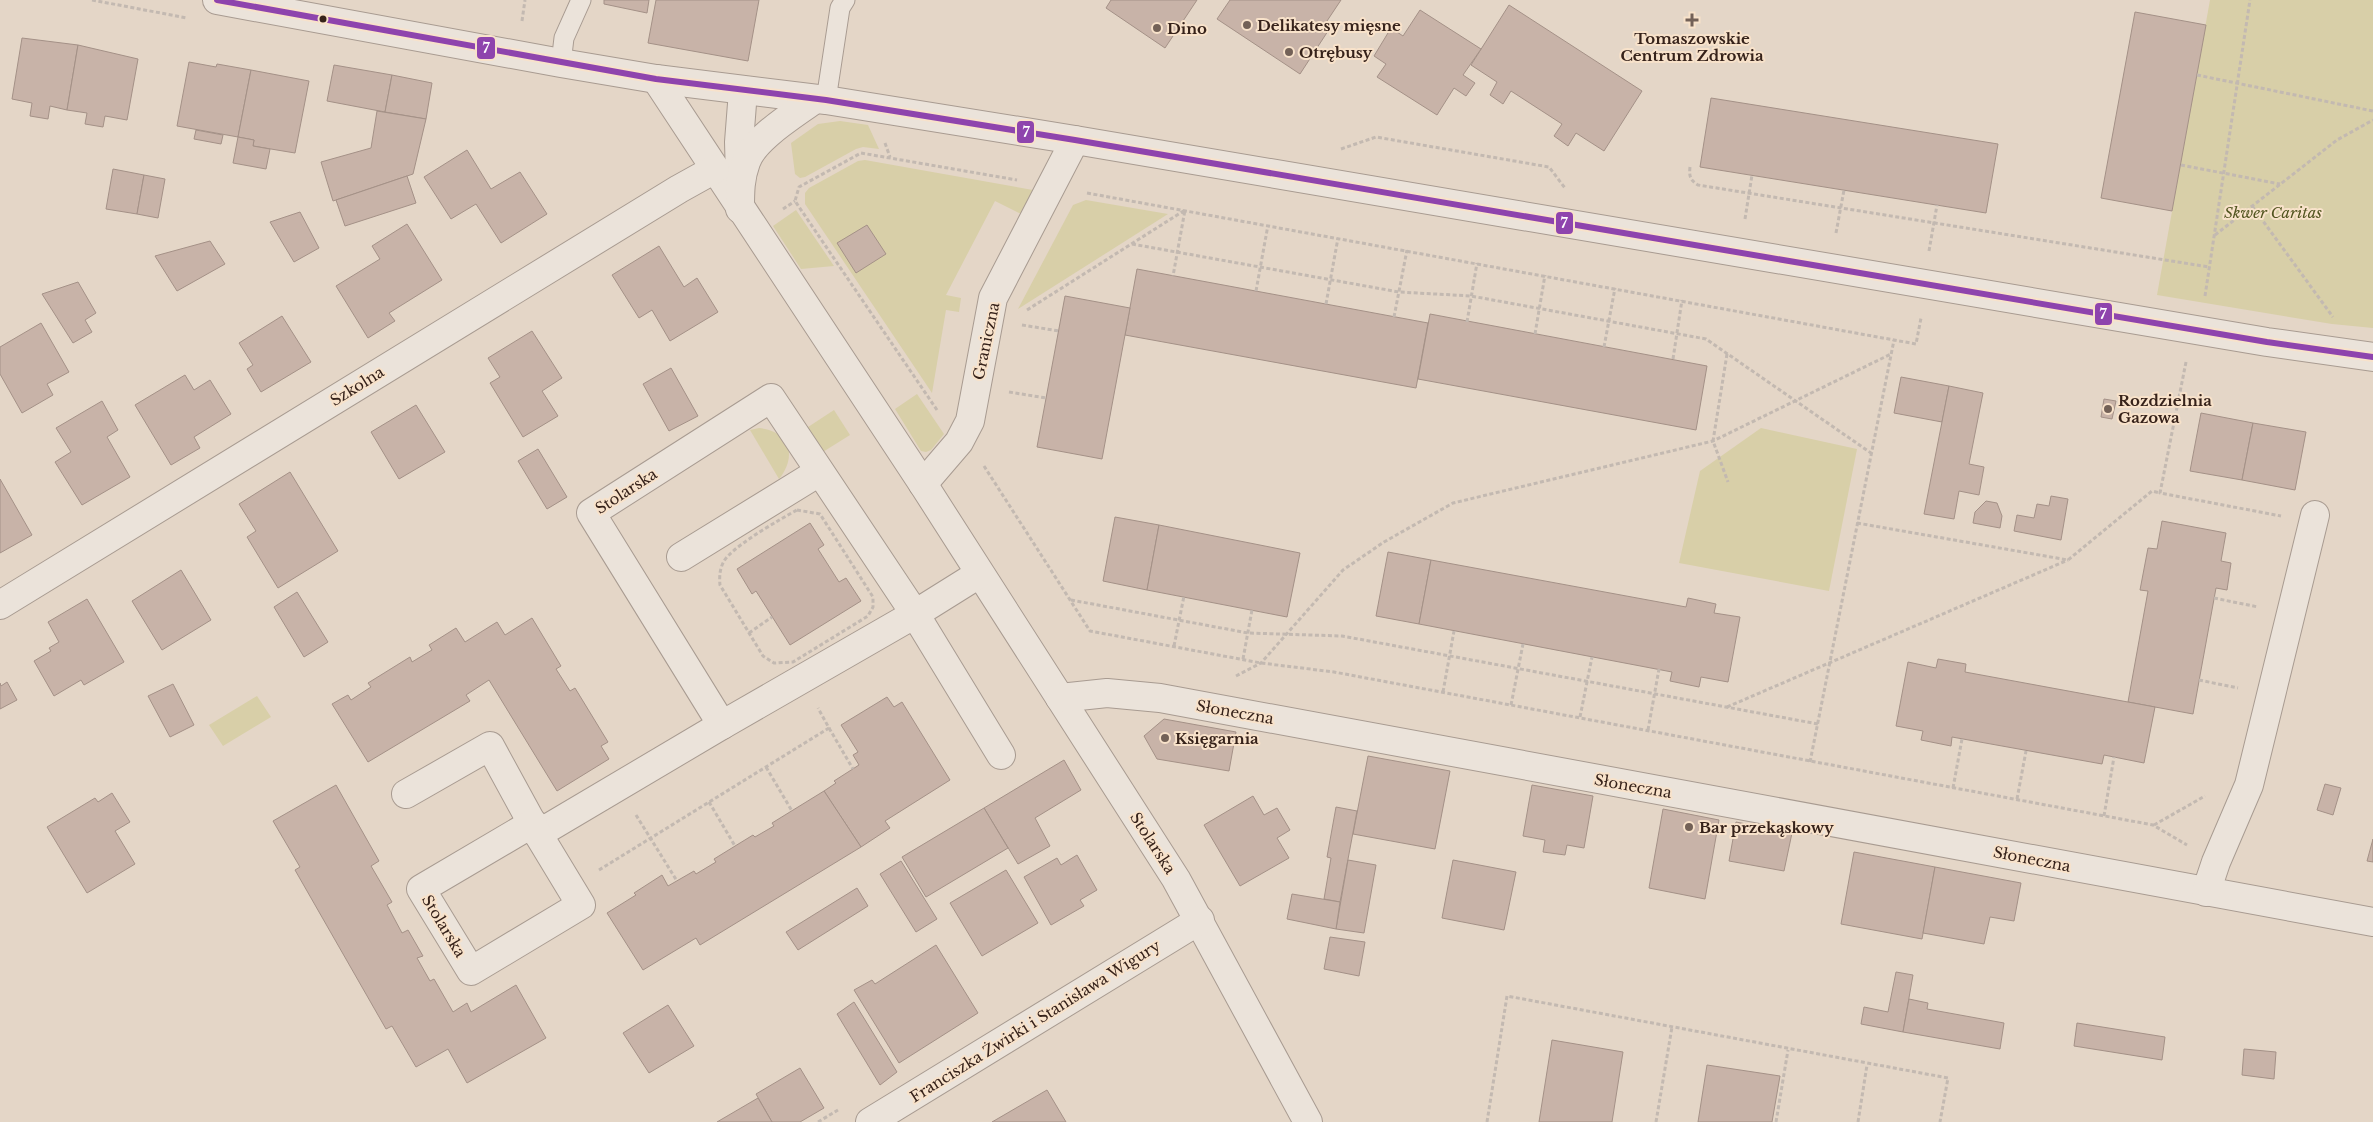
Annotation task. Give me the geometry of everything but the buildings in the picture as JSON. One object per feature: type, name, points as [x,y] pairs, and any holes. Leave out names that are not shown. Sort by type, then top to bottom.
[{"type":"street","points":[[217,0],[656,79],[821,100],[1075,140],[2257,340],[2373,357]]},
{"type":"street","name":"Stolarska","points":[[656,79],[715,169],[740,196],[1200,920],[1308,1122]]},
{"type":"street","points":[[696,139],[699,110],[710,86]]},
{"type":"street","points":[[740,196],[739,142],[743,91]]},
{"type":"street","points":[[740,196],[746,160],[764,138],[821,100]]},
{"type":"street","name":"Graniczna","points":[[923,484],[959,442],[970,421],[993,298],[1075,140]]},
{"type":"street","name":"Szkolna","points":[[0,605],[679,189],[715,169]]},
{"type":"street","name":"Stolarska","points":[[722,726],[591,513],[771,398],[915,614],[1001,755]]},
{"type":"street","points":[[681,557],[819,472]]},
{"type":"street","points":[[2206,892],[2216,862],[2248,785],[2315,515]]},
{"type":"street","name":"Stolarska","points":[[406,794],[490,746],[536,829],[581,905],[471,971],[421,889],[536,829],[722,726],[915,614],[979,574]]},
{"type":"street","name":"Słoneczna","points":[[1060,698],[1107,693],[1160,698],[2373,922]]},
{"type":"street","name":"Franciszka Żwirki i Stanisława Wigury","points":[[870,1122],[1200,920]]},
{"type":"lane","points":[[561,63],[564,38],[581,0]]},
{"type":"lane","points":[[821,100],[840,8],[845,0]]},
{"type":"path","points":[[2205,299],[2250,0]]},
{"type":"path","points":[[2197,75],[2373,111]]},
{"type":"path","points":[[2214,235],[2337,140],[2373,120]]},
{"type":"path","points":[[1921,316],[1916,344],[1407,250],[861,153],[799,187],[795,201],[959,442],[976,454],[1090,631],[1261,663],[1334,672],[2154,825],[2216,862]]},
{"type":"path","points":[[2181,165],[2280,184]]},
{"type":"path","points":[[1690,167],[1689,174],[1698,185],[2210,267]]},
{"type":"path","points":[[1743,229],[1752,176]]},
{"type":"path","points":[[1836,235],[1844,190]]},
{"type":"path","points":[[1928,260],[1937,205]]},
{"type":"path","points":[[2252,206],[2338,323]]},
{"type":"path","points":[[1024,312],[1185,210]]},
{"type":"path","points":[[1173,276],[1185,210]]},
{"type":"path","points":[[1256,291],[1268,225]]},
{"type":"path","points":[[1326,304],[1338,238]]},
{"type":"path","points":[[1132,244],[1399,292],[1471,296],[1706,339],[1871,453]]},
{"type":"path","points":[[1394,316],[1407,250]]},
{"type":"path","points":[[1467,322],[1477,263]]},
{"type":"path","points":[[1535,334],[1545,275]]},
{"type":"path","points":[[1604,347],[1615,288]]},
{"type":"path","points":[[1672,359],[1682,300]]},
{"type":"path","points":[[1016,324],[1059,331]]},
{"type":"path","points":[[1810,762],[1894,340]]},
{"type":"path","points":[[1727,354],[1713,441],[1728,482]]},
{"type":"path","points":[[1228,680],[1261,663],[1343,570],[1384,542],[1453,503],[1713,441],[1891,354]]},
{"type":"path","points":[[2160,493],[2186,361]]},
{"type":"path","points":[[1004,391],[1046,398]]},
{"type":"path","points":[[1726,707],[2068,560],[2152,492],[2287,517]]},
{"type":"path","points":[[797,510],[820,514],[873,597],[873,607],[868,616],[793,662],[784,664],[774,663],[763,656],[749,633],[720,585],[719,576],[728,556],[775,522],[797,510]]},
{"type":"path","points":[[1857,523],[2068,560]]},
{"type":"path","points":[[1174,646],[1184,596]]},
{"type":"path","points":[[2214,598],[2265,608]]},
{"type":"path","points":[[1071,600],[1248,633],[1285,636],[1342,636],[1818,724]]},
{"type":"path","points":[[1242,659],[1252,610]]},
{"type":"path","points":[[749,633],[772,618]]},
{"type":"path","points":[[1443,692],[1454,631]]},
{"type":"path","points":[[1511,705],[1523,644]]},
{"type":"path","points":[[1580,717],[1592,657]]},
{"type":"path","points":[[1648,730],[1659,669]]},
{"type":"path","points":[[2199,680],[2244,689]]},
{"type":"path","points":[[814,701],[853,769]]},
{"type":"path","points":[[597,871],[829,728]]},
{"type":"path","points":[[1952,788],[1962,739]]},
{"type":"path","points":[[2017,799],[2026,750]]},
{"type":"path","points":[[2104,816],[2114,757]]},
{"type":"path","points":[[766,767],[792,811]]},
{"type":"path","points":[[2154,825],[2206,796]]},
{"type":"path","points":[[709,802],[735,846]]},
{"type":"path","points":[[632,808],[677,881]]},
{"type":"path","points":[[1487,1122],[1507,996],[1867,1065],[1948,1078],[1940,1122]]},
{"type":"path","points":[[1656,1122],[1672,1027]]},
{"type":"path","points":[[1776,1122],[1788,1050]]},
{"type":"path","points":[[1858,1122],[1867,1065]]},
{"type":"green space","name":"Skwer Caritas","points":[[2210,0],[2373,0],[2373,328],[2332,324],[2157,295]]},
{"type":"green space","points":[[840,121],[868,125],[879,149],[863,147],[856,149],[800,178],[795,174],[791,143],[818,124]]},
{"type":"green space","points":[[865,160],[1033,190],[1021,214],[995,201],[946,295],[961,298],[959,312],[946,310],[932,393],[805,204],[805,193],[809,188],[858,161]]},
{"type":"green space","points":[[1086,200],[1168,214],[1018,309],[1073,205]]},
{"type":"green space","points":[[796,210],[834,266],[801,269],[773,226]]},
{"type":"green space","points":[[917,394],[944,434],[931,450],[926,452],[921,451],[895,409]]},
{"type":"green space","points":[[834,410],[850,435],[818,455],[802,431]]},
{"type":"green space","points":[[759,428],[777,434],[784,439],[787,446],[789,453],[788,461],[779,479],[750,430]]},
{"type":"green space","points":[[1761,428],[1857,449],[1829,591],[1679,563],[1700,471]]},
{"type":"green space","points":[[257,696],[271,717],[223,746],[209,725]]},
{"type":"transit line","name":"7","points":[[217,0],[656,79],[826,100],[1075,140],[2267,342],[2373,357]]},
{"type":"place","name":"Tomaszowskie Centrum Zdrowia","points":[[1692,20]]},
{"type":"place","name":"Delikatesy mięsne","points":[[1247,25]]},
{"type":"place","name":"Dino","points":[[1157,28]]},
{"type":"place","name":"Otrębusy","points":[[1289,52]]},
{"type":"place","name":"Rozdzielnia Gazowa","points":[[2108,409]]},
{"type":"place","name":"Księgarnia","points":[[1165,738]]},
{"type":"place","name":"Bar przekąskowy","points":[[1689,827]]}]
